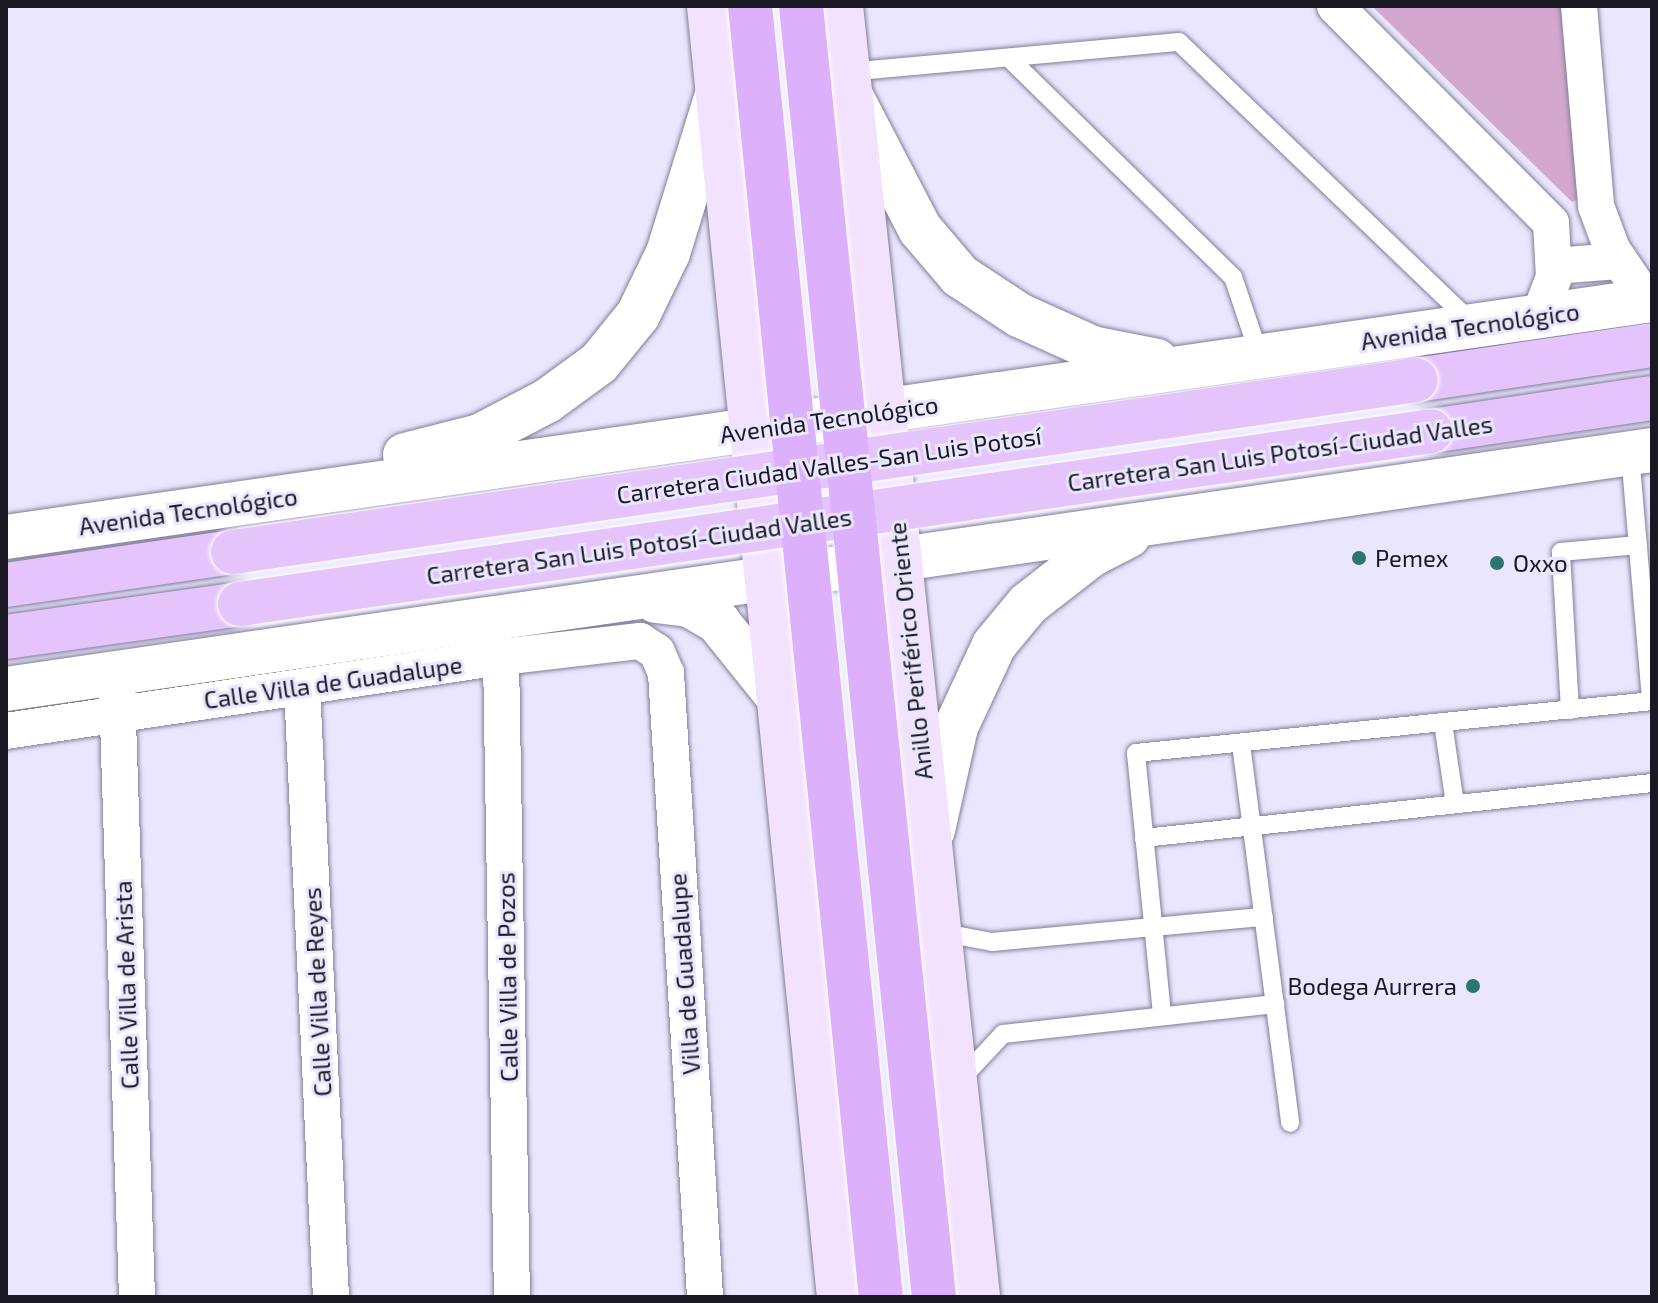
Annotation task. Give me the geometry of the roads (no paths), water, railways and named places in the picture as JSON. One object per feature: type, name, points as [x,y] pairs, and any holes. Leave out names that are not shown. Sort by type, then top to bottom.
[{"type":"highway","points":[[750,6],[881,1297]]},
{"type":"highway","name":"Anillo Periférico Oriente","points":[[801,6],[934,1297]]},
{"type":"main road","points":[[709,6],[839,1297]]},
{"type":"main road","name":"Anillo Periférico Oriente","points":[[841,6],[978,1297]]},
{"type":"main road","name":"Carretera Ciudad Valles-San Luis Potosí","points":[[6,585],[1652,345]]},
{"type":"main road","name":"Carretera San Luis Potosí-Ciudad Valles","points":[[6,637],[1652,398]]},
{"type":"main road","points":[[819,1101],[826,1062],[836,1045],[852,1032],[880,1023],[910,1026],[927,1035],[942,1049],[956,1084]]},
{"type":"street","points":[[1335,6],[1551,223],[1568,225],[1585,219],[1596,206]]},
{"type":"street","points":[[1579,6],[1596,206],[1618,261],[1649,301]]},
{"type":"street","points":[[850,84],[920,229],[960,276],[1019,315],[1092,348],[1186,368]]},
{"type":"street","points":[[233,504],[480,436],[547,401],[599,363],[638,315],[668,253],[718,91]]},
{"type":"street","points":[[1539,316],[1554,266],[1551,223]]},
{"type":"street","points":[[1554,266],[1618,261]]},
{"type":"street","name":"Avenida Tecnológico","points":[[6,537],[1649,301]]},
{"type":"street","points":[[1053,386],[1018,424],[1008,471],[1015,494],[1029,514],[1072,534]]},
{"type":"street","points":[[596,452],[641,476],[664,513],[660,558],[630,598]]},
{"type":"street","points":[[6,689],[117,694],[630,598],[1641,452]]},
{"type":"street","points":[[930,844],[956,727],[994,645],[1028,604],[1091,555],[1156,522]]},
{"type":"street","points":[[630,598],[689,605],[705,613],[742,648],[779,698]]},
{"type":"street","name":"Calle Villa de Guadalupe","points":[[6,731],[117,694],[302,687],[501,657],[640,641],[657,652]]},
{"type":"street","name":"Villa de Guadalupe","points":[[657,652],[666,673],[705,1297]]},
{"type":"street","name":"Calle Villa de Pozos","points":[[501,657],[512,1297]]},
{"type":"street","name":"Calle Villa de Reyes","points":[[302,687],[331,1297]]},
{"type":"street","name":"Calle Villa de Arista","points":[[117,694],[137,1297]]},
{"type":"lane","points":[[850,84],[1009,58],[1179,42],[1475,326]]},
{"type":"lane","points":[[1009,58],[1233,277],[1260,357]]},
{"type":"lane","points":[[1162,1014],[1136,753],[1652,701],[1638,545],[1641,452]]},
{"type":"lane","points":[[1570,710],[1561,552],[1638,545]]},
{"type":"lane","points":[[1443,723],[1455,804]]},
{"type":"lane","points":[[1241,744],[1290,1123]]},
{"type":"lane","points":[[1144,838],[1652,783]]},
{"type":"lane","points":[[939,932],[992,942],[1264,917]]},
{"type":"lane","points":[[956,1084],[1003,1034],[1162,1014],[1275,1004]]},
{"type":"place","name":"Pemex","points":[[1359,558]]},
{"type":"place","name":"Oxxo","points":[[1497,563]]},
{"type":"place","name":"Bodega Aurrera","points":[[1473,986]]}]
